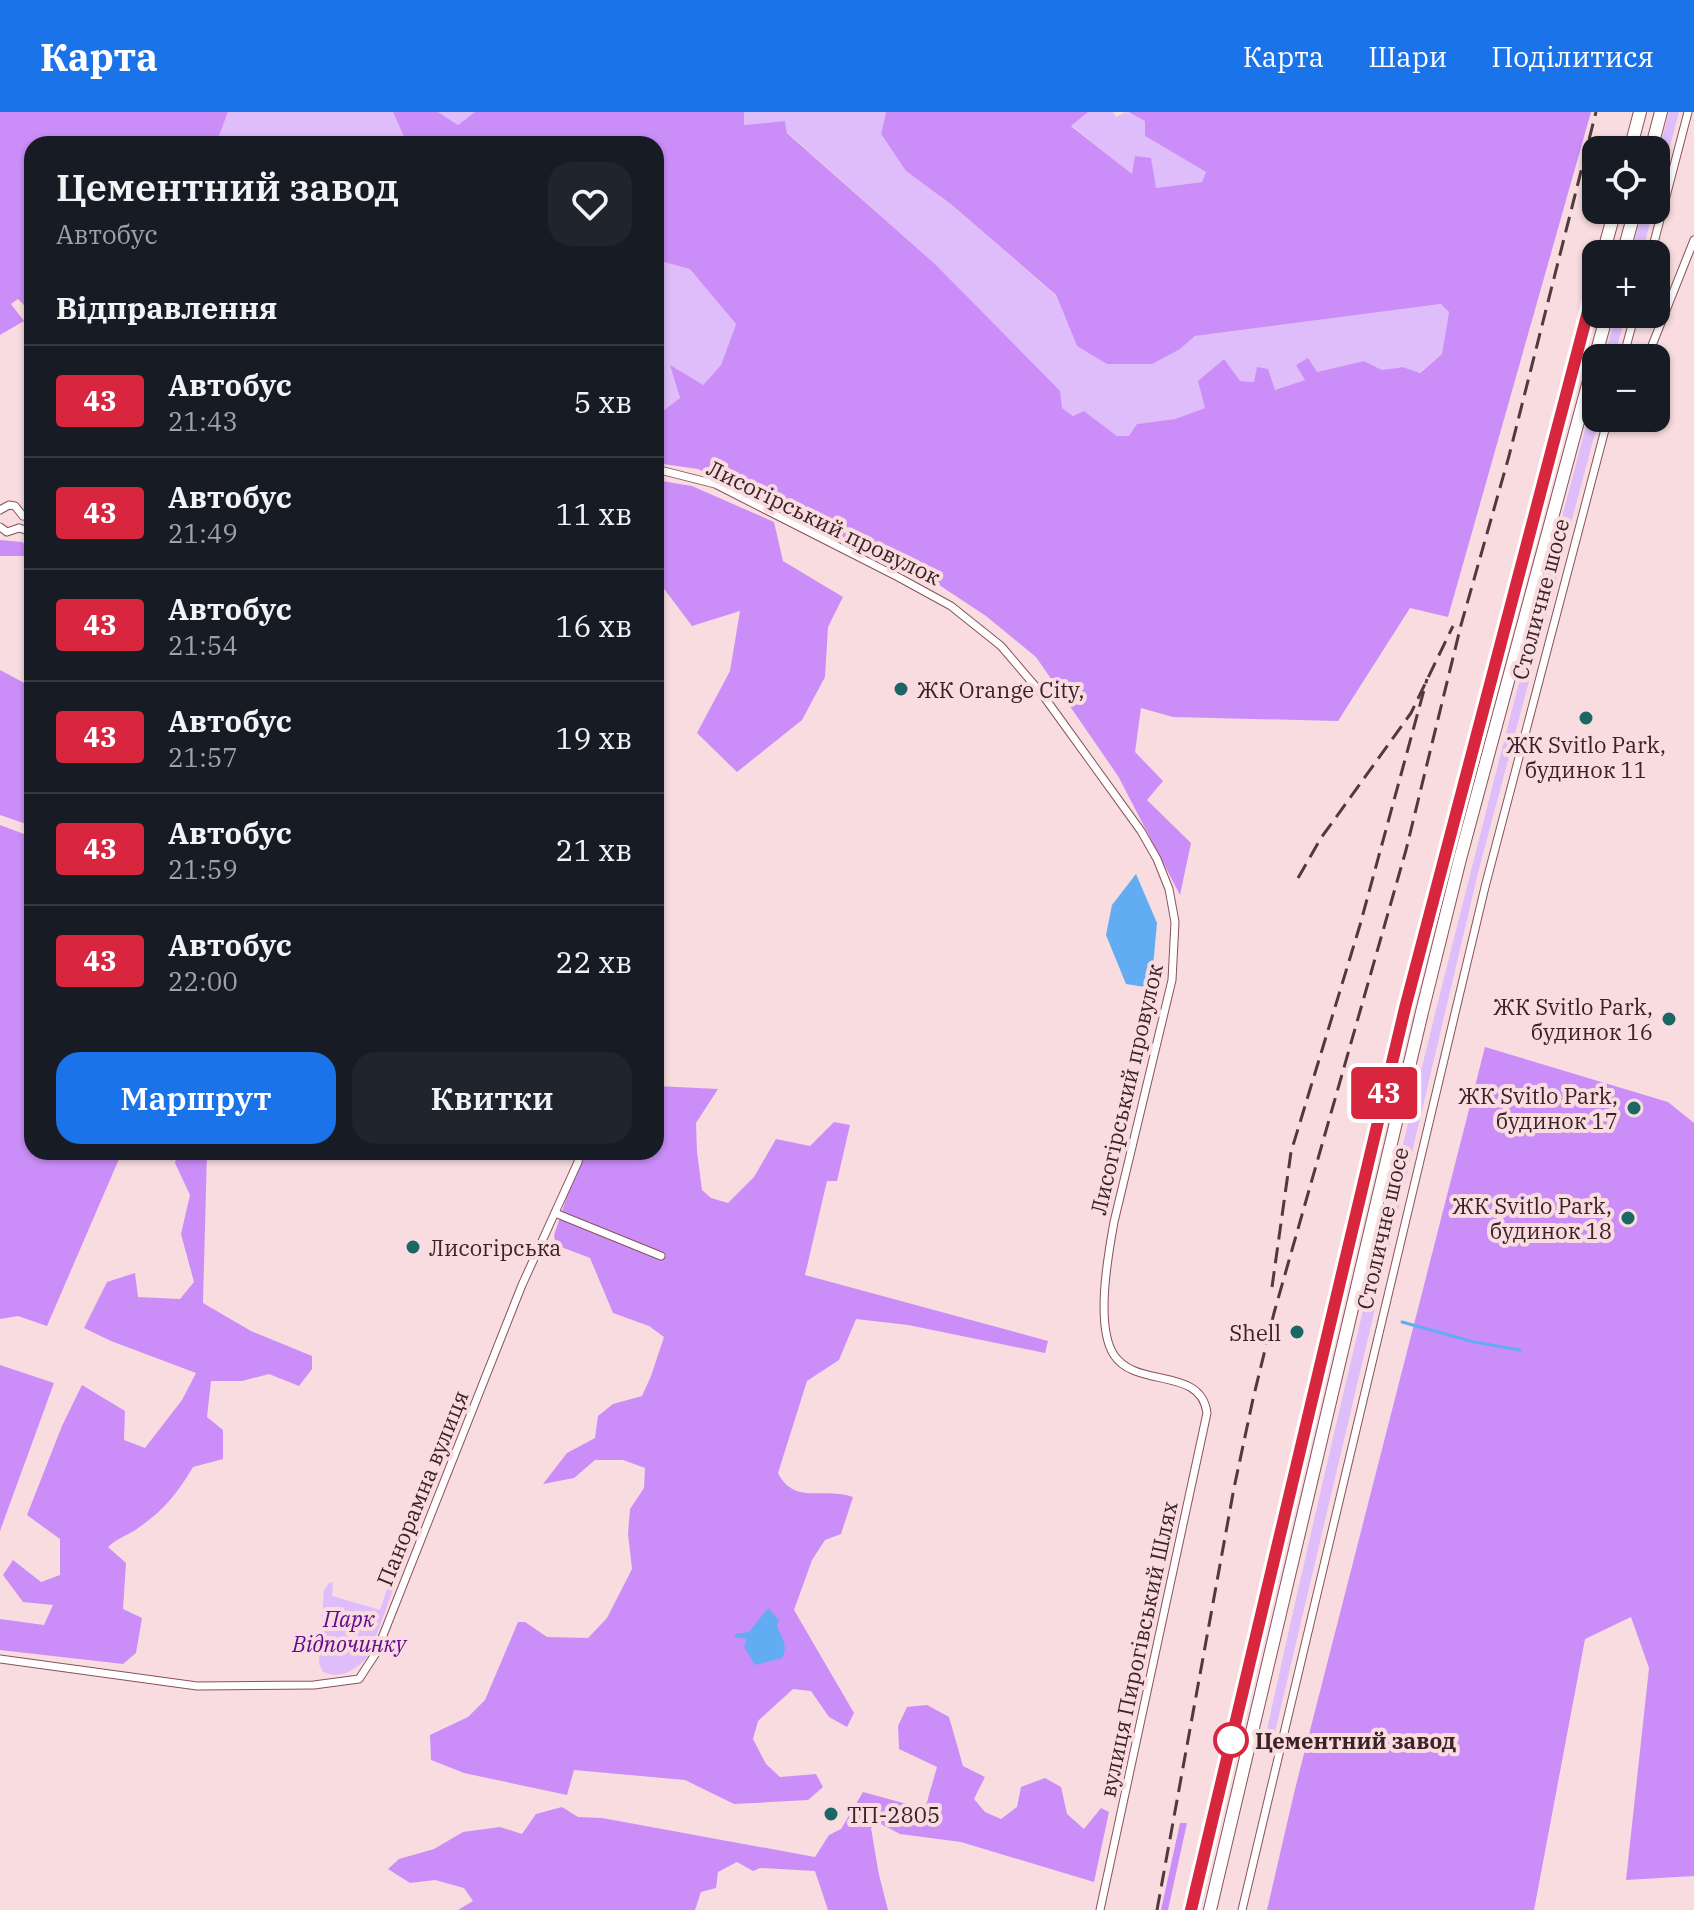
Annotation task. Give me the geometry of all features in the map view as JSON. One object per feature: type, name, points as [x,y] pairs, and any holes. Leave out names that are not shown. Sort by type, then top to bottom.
[{"type":"highway","points":[[1634,136],[1640,112]]},
{"type":"highway","points":[[1655,136],[1661,112]]},
{"type":"highway","name":"Столичне шосе","points":[[1191,1910],[1405,1008],[1584,328]]},
{"type":"highway","name":"Столичне шосе","points":[[1210,1910],[1452,889],[1603,328]]},
{"type":"street","points":[[1654,240],[1688,112]]},
{"type":"street","points":[[1653,344],[1694,240]]},
{"type":"street","name":"Столичне шосе","points":[[1242,1910],[1477,918],[1604,432]]},
{"type":"street","name":"Лисогірський провулок","points":[[664,471],[715,484],[951,606],[1001,646],[1141,831],[1169,889],[1175,922],[1175,947],[1167,1008],[1114,1222],[1109,1252],[1106,1328],[1111,1349],[1126,1366],[1189,1385],[1202,1397]]},
{"type":"street","points":[[0,510],[9,505],[15,506],[23,516],[19,528]]},
{"type":"street","points":[[0,527],[7,532],[24,530]]},
{"type":"street","name":"Панорамна вулиця","points":[[0,1659],[197,1686],[303,1685],[359,1679],[376,1653],[520,1290],[577,1160]]},
{"type":"street","points":[[555,1213],[661,1256]]},
{"type":"street","name":"вулиця Пирогівський Шлях","points":[[1100,1910],[1206,1421],[1206,1405],[1202,1397]]},
{"type":"green space","points":[[228,112],[393,112],[404,136],[219,136]]},
{"type":"green space","points":[[438,112],[475,112],[476,113],[458,125]]},
{"type":"green space","points":[[744,112],[886,112],[881,134],[906,171],[952,205],[1056,296],[1077,346],[1180,349],[1195,336],[1442,304],[1449,312],[1442,354],[1419,373],[1403,367],[1382,370],[1364,361],[1317,372],[1305,380],[1275,390],[1254,382],[1240,381],[1206,408],[1175,419],[1138,424],[1129,436],[1117,436],[1084,411],[1073,416],[1061,408],[1059,391],[935,264],[787,132],[785,121],[744,125]]},
{"type":"green space","points":[[1088,112],[1113,112],[1116,117],[1126,112],[1146,121],[1145,136],[1206,172],[1203,182],[1156,188],[1133,175],[1071,125]]},
{"type":"green space","points":[[1669,112],[1679,112],[1670,146],[1670,136],[1663,136]]},
{"type":"green space","points":[[1639,224],[1650,224],[1646,240],[1635,240]]},
{"type":"green space","points":[[664,262],[690,268],[736,324],[721,365],[702,386],[671,366],[680,399],[664,410]]},
{"type":"green space","points":[[1612,328],[1622,328],[1618,344],[1608,344]]},
{"type":"green space","points":[[1585,432],[1595,432],[1479,869],[1274,1736],[1266,1734],[1304,1565],[1383,1227]]},
{"type":"green space","name":"Парк Відпочинку","points":[[333,1582],[332,1596],[380,1610],[388,1586],[394,1587],[369,1655],[354,1669],[336,1675],[323,1672],[319,1664],[324,1590]]},
{"type":"shaded area","points":[[0,112],[228,112],[219,136],[24,136],[24,305],[18,299],[11,304],[24,321],[0,335]]},
{"type":"shaded area","points":[[393,112],[438,112],[458,125],[475,112],[744,112],[744,125],[785,121],[787,133],[935,264],[1060,391],[1062,408],[1073,416],[1084,411],[1117,436],[1129,436],[1137,424],[1175,419],[1205,408],[1198,381],[1224,359],[1240,381],[1254,382],[1257,367],[1268,369],[1275,390],[1305,380],[1296,365],[1308,358],[1317,372],[1364,361],[1382,370],[1403,367],[1420,373],[1442,354],[1449,312],[1441,304],[1195,336],[1180,349],[1152,364],[1107,364],[1077,346],[1056,295],[952,205],[906,171],[881,134],[886,112],[1088,112],[1071,126],[1132,174],[1135,156],[1151,158],[1156,188],[1202,182],[1206,172],[1145,136],[1145,121],[1128,112],[1591,112],[1448,617],[1410,608],[1338,721],[1173,717],[1141,708],[1135,752],[1163,781],[1147,800],[1191,843],[1180,895],[1118,776],[1036,657],[986,616],[927,577],[698,469],[664,464],[664,410],[680,398],[670,365],[703,385],[721,365],[736,324],[690,269],[664,262],[664,136],[404,136]]},
{"type":"shaded area","points":[[664,481],[692,486],[774,522],[783,561],[843,597],[828,627],[825,677],[802,720],[737,772],[697,733],[730,671],[740,611],[692,626],[664,589]]},
{"type":"shaded area","points":[[0,540],[24,543],[24,556],[0,556]]},
{"type":"shaded area","points":[[0,670],[24,683],[24,823],[0,815]]},
{"type":"shaded area","points":[[0,825],[24,834],[24,1160],[119,1160],[47,1326],[18,1316],[0,1319]]},
{"type":"shaded area","points":[[1485,1047],[1668,1102],[1694,1123],[1694,1876],[1626,1880],[1649,1668],[1631,1617],[1585,1639],[1534,1910],[1267,1910],[1295,1789]]},
{"type":"shaded area","points":[[664,1086],[718,1089],[696,1123],[697,1152],[702,1190],[711,1198],[728,1203],[754,1177],[776,1139],[810,1146],[834,1122],[850,1125],[837,1181],[827,1181],[805,1275],[1048,1341],[1045,1353],[908,1325],[856,1319],[839,1360],[807,1381],[778,1473],[785,1483],[801,1492],[853,1497],[841,1534],[825,1540],[812,1560],[794,1610],[854,1713],[847,1727],[829,1717],[811,1691],[793,1689],[758,1721],[753,1739],[766,1764],[780,1777],[816,1774],[823,1787],[808,1800],[734,1804],[685,1780],[574,1770],[567,1795],[464,1773],[431,1760],[430,1735],[468,1717],[485,1700],[518,1622],[525,1622],[547,1637],[588,1638],[607,1618],[632,1569],[628,1534],[630,1509],[644,1488],[645,1468],[623,1460],[595,1460],[574,1478],[543,1484],[567,1453],[595,1438],[598,1416],[613,1404],[642,1396],[664,1337],[649,1326],[613,1313],[590,1258],[556,1245],[554,1235],[579,1160],[664,1160]]},
{"type":"shaded area","points":[[176,1160],[207,1160],[203,1303],[251,1331],[312,1356],[312,1369],[299,1386],[269,1374],[242,1381],[211,1381],[207,1417],[223,1430],[223,1459],[193,1467],[157,1513],[108,1547],[126,1563],[123,1609],[142,1618],[136,1653],[123,1664],[0,1650],[0,1619],[44,1625],[53,1605],[23,1602],[3,1575],[13,1560],[41,1582],[60,1575],[60,1539],[27,1515],[62,1426],[82,1385],[125,1411],[124,1440],[145,1448],[182,1400],[196,1373],[84,1328],[107,1282],[135,1273],[138,1297],[180,1299],[194,1282],[181,1234],[190,1195]]},
{"type":"shaded area","points":[[0,1365],[54,1383],[0,1531]]},
{"type":"shaded area","points":[[927,1705],[949,1717],[963,1766],[985,1777],[974,1799],[985,1812],[1001,1819],[1017,1807],[1021,1787],[1045,1778],[1061,1787],[1067,1814],[1084,1829],[1101,1808],[1109,1812],[1094,1882],[961,1842],[900,1834],[879,1823],[871,1828],[888,1910],[828,1910],[815,1871],[760,1868],[753,1871],[737,1862],[718,1872],[716,1888],[701,1892],[695,1910],[458,1910],[473,1901],[464,1888],[435,1880],[410,1883],[388,1869],[399,1859],[434,1849],[463,1832],[500,1827],[522,1834],[536,1814],[562,1807],[578,1817],[602,1818],[815,1857],[829,1835],[841,1829],[863,1792],[925,1809],[937,1767],[899,1749],[898,1726],[907,1707]]},
{"type":"shaded area","points":[[1180,1823],[1187,1823],[1168,1910],[1161,1910]]},
{"type":"water","points":[[1136,874],[1157,923],[1151,988],[1126,984],[1106,935],[1112,905]]},
{"type":"water","points":[[768,1608],[779,1620],[777,1626],[785,1649],[782,1658],[755,1665],[744,1647],[747,1639],[735,1637],[735,1634],[749,1632]]},
{"type":"waterway","points":[[1402,1322],[1474,1342],[1520,1350]]},
{"type":"railway","points":[[1157,1910],[1253,1399],[1274,1313],[1406,850],[1461,625],[1509,456],[1596,112]]},
{"type":"railway","points":[[1298,878],[1321,838],[1411,713],[1453,626]]},
{"type":"railway","points":[[1272,1287],[1291,1152],[1360,925],[1427,679]]},
{"type":"bus line","name":"43","points":[[1191,1910],[1405,1008],[1584,328]]},
{"type":"place","name":"ЖК Orange City,","points":[[901,689]]},
{"type":"place","name":"ЖК Svitlo Park, будинок 11","points":[[1586,718]]},
{"type":"place","name":"ЖК Svitlo Park, будинок 16","points":[[1669,1019]]},
{"type":"place","name":"ЖК Svitlo Park, будинок 17","points":[[1634,1108]]},
{"type":"place","name":"ЖК Svitlo Park, будинок 18","points":[[1628,1218]]},
{"type":"place","name":"Лисогірська","points":[[413,1247]]},
{"type":"place","name":"Shell","points":[[1297,1332]]},
{"type":"place","name":"Цементний завод","points":[[1231,1740]]},
{"type":"place","name":"ТП-2805","points":[[831,1814]]}]
